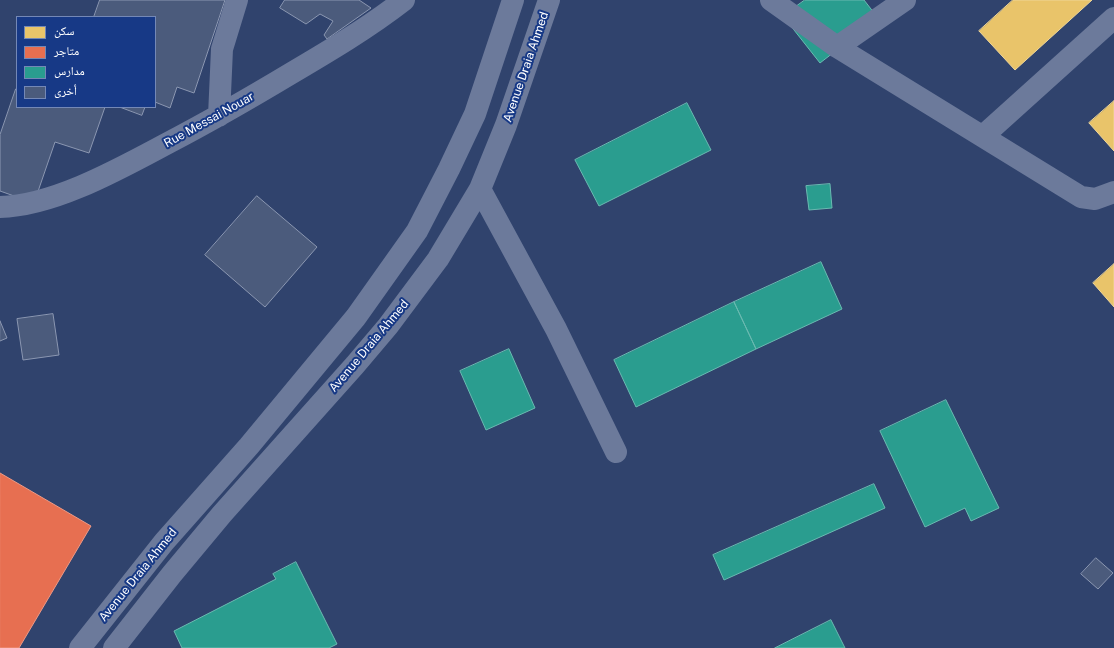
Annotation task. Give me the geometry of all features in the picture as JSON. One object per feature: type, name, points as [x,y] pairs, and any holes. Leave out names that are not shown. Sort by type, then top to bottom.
[{"type":"street","points":[[219,116],[222,49],[237,0]]},
{"type":"street","name":"Rue Messai Nouar","points":[[0,208],[12,207],[52,198],[130,162],[219,116],[348,39],[404,0]]},
{"type":"street","name":"Avenue Draia Ahmed","points":[[80,648],[164,542],[249,446],[356,317],[417,231],[475,114],[513,0]]},
{"type":"street","name":"Avenue Draia Ahmed","points":[[114,648],[172,574],[388,326],[438,259],[480,189],[511,110],[550,0]]},
{"type":"street","points":[[771,0],[837,47],[1080,197],[1095,199],[1114,192]]},
{"type":"street","points":[[837,47],[905,0]]},
{"type":"street","points":[[983,136],[1114,18]]},
{"type":"street","points":[[480,189],[556,329],[616,452]]},
{"type":"street","points":[[249,446],[269,461]]},
{"type":"building: سكن","points":[[1013,0],[1092,0],[1015,70],[979,31]]},
{"type":"building: سكن","points":[[1114,101],[1114,151],[1089,123]]},
{"type":"building: سكن","points":[[1114,264],[1114,307],[1093,283]]},
{"type":"building: متاجر","points":[[0,473],[91,526],[19,648],[0,648]]},
{"type":"building: مدارس","points":[[805,0],[864,0],[878,18],[820,63],[783,16]]},
{"type":"building: مدارس","points":[[687,103],[711,150],[599,206],[575,160]]},
{"type":"building: مدارس","points":[[830,184],[832,208],[809,210],[806,186]]},
{"type":"building: مدارس","points":[[821,262],[842,309],[756,349],[734,302]]},
{"type":"building: مدارس","points":[[734,302],[756,349],[636,407],[614,360]]},
{"type":"building: مدارس","points":[[509,349],[535,408],[486,430],[460,371]]},
{"type":"building: مدارس","points":[[946,400],[999,508],[971,521],[965,508],[925,527],[880,431]]},
{"type":"building: مدارس","points":[[874,484],[885,508],[724,580],[713,555]]},
{"type":"building: مدارس","points":[[296,562],[337,644],[329,648],[182,648],[174,631],[276,579],[273,574]]},
{"type":"building: مدارس","points":[[831,620],[845,648],[775,648]]},
{"type":"building: أخرى","points":[[100,0],[225,0],[194,93],[177,87],[170,108],[156,102],[156,16],[94,16]]},
{"type":"building: أخرى","points":[[285,0],[359,0],[371,8],[327,39],[324,35],[333,21],[320,14],[306,24],[280,8]]},
{"type":"building: أخرى","points":[[16,89],[16,108],[105,108],[89,153],[55,142],[34,203],[0,191],[0,135]]},
{"type":"building: أخرى","points":[[123,108],[145,108],[142,115]]},
{"type":"building: أخرى","points":[[257,196],[317,247],[265,307],[205,255]]},
{"type":"building: أخرى","points":[[53,314],[59,355],[23,360],[17,319]]},
{"type":"building: أخرى","points":[[0,321],[7,338],[0,341]]},
{"type":"building: أخرى","points":[[1096,558],[1113,573],[1098,589],[1081,574]]}]
